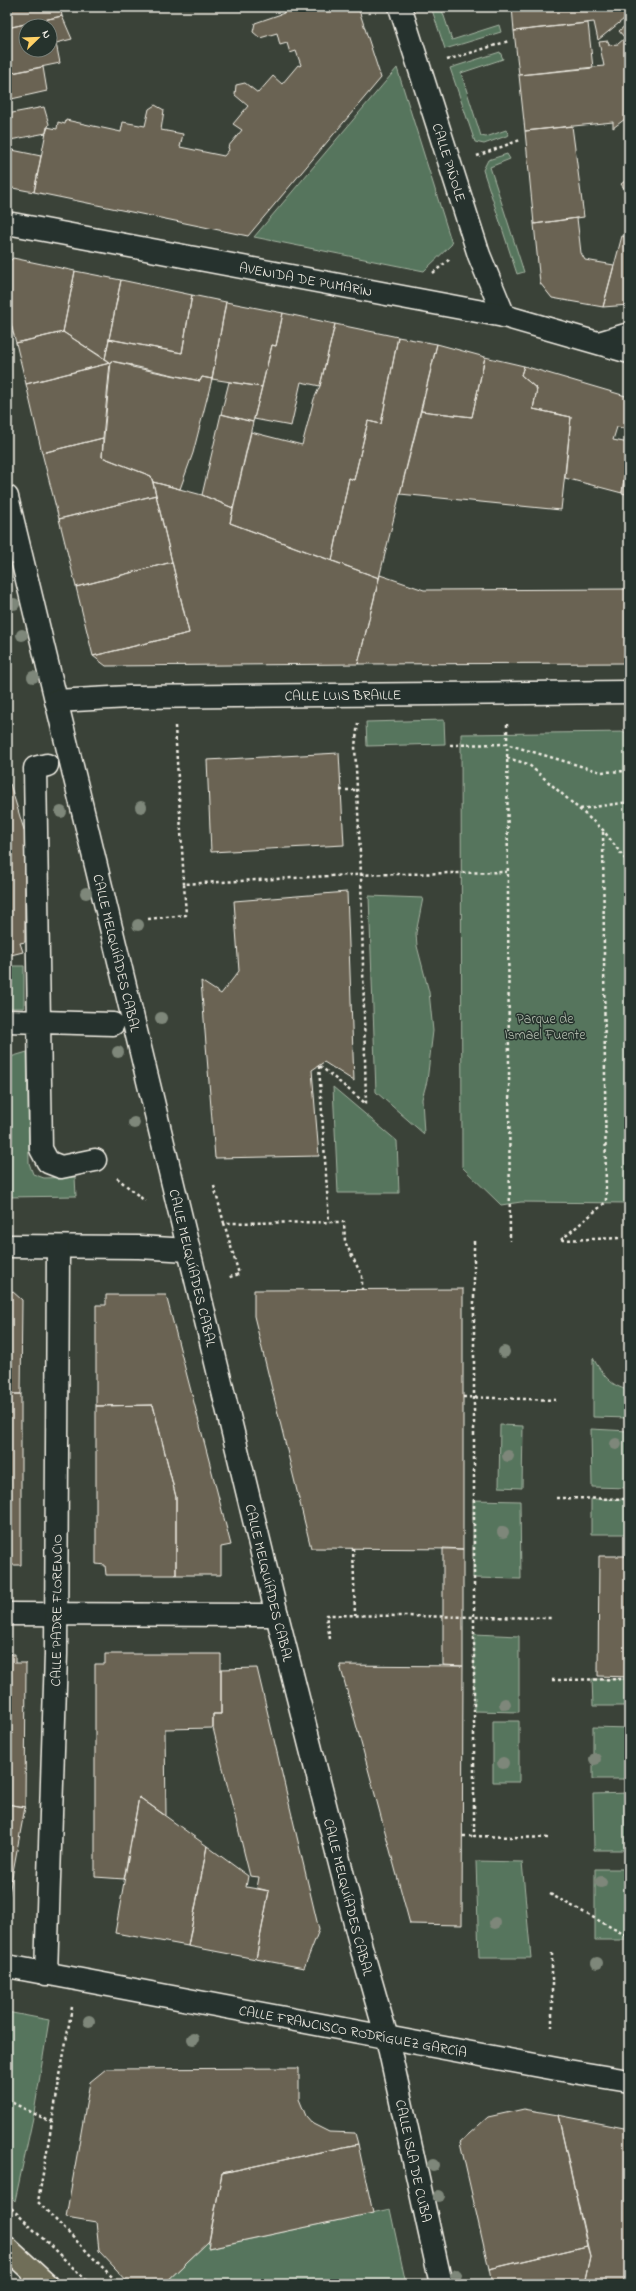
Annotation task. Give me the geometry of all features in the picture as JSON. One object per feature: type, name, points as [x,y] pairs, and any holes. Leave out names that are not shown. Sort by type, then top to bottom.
[{"type":"highway","points":[[7,2248],[46,2284]]},
{"type":"street","name":"CALLE PIÑOLE","points":[[400,7],[479,255],[504,316]]},
{"type":"street","name":"AVENIDA DE PUMARÍN","points":[[7,223],[504,316],[602,342],[629,352]]},
{"type":"street","points":[[602,342],[629,334]]},
{"type":"street","name":"CALLE MELQUÍADES CABAL","points":[[7,497],[10,519],[56,700],[277,1615],[361,1947],[387,2038]]},
{"type":"street","name":"CALLE LUIS BRAILLE","points":[[56,700],[629,692]]},
{"type":"street","points":[[47,765],[35,768],[41,1148],[48,1162],[61,1167],[95,1160]]},
{"type":"street","points":[[7,1021],[113,1024]]},
{"type":"street","points":[[7,1032],[39,1021]]},
{"type":"street","points":[[7,1246],[139,1247],[188,1250]]},
{"type":"street","name":"CALLE PADRE FLORENCIO","points":[[46,1974],[56,1654],[58,1247]]},
{"type":"street","points":[[7,1614],[277,1615]]},
{"type":"street","points":[[7,1966],[46,1974]]},
{"type":"street","name":"CALLE FRANCISCO RODRÍGUEZ GARCÍA","points":[[46,1974],[387,2038],[629,2081]]},
{"type":"street","name":"CALLE ISLA DE CUBA","points":[[387,2038],[441,2284]]},
{"type":"path","points":[[439,62],[509,41]]},
{"type":"path","points":[[476,156],[520,140]]},
{"type":"path","points":[[329,1222],[319,1066],[366,1104],[361,875],[356,790],[355,738],[364,695]]},
{"type":"path","points":[[507,724],[510,1241]]},
{"type":"path","points":[[148,919],[186,915],[175,726]]},
{"type":"path","points":[[450,746],[506,744],[601,772],[629,771]]},
{"type":"path","points":[[507,758],[528,764],[580,809],[604,830],[629,864]]},
{"type":"path","points":[[340,790],[356,790]]},
{"type":"path","points":[[580,809],[629,802]]},
{"type":"path","points":[[604,830],[606,1202],[561,1240],[622,1238]]},
{"type":"path","points":[[184,884],[361,875],[507,872]]},
{"type":"path","points":[[95,1160],[145,1201]]},
{"type":"path","points":[[214,1186],[239,1274],[227,1278]]},
{"type":"path","points":[[224,1223],[344,1222],[345,1242],[362,1276],[362,1290]]},
{"type":"path","points":[[474,1241],[472,1398],[474,1836]]},
{"type":"path","points":[[463,1397],[557,1400]]},
{"type":"path","points":[[556,1498],[629,1499]]},
{"type":"path","points":[[353,1548],[355,1615]]},
{"type":"path","points":[[330,1639],[326,1615],[553,1618]]},
{"type":"path","points":[[552,1680],[629,1679]]},
{"type":"path","points":[[463,1836],[551,1838]]},
{"type":"path","points":[[550,1894],[629,1937]]},
{"type":"path","points":[[552,1954],[552,2027]]},
{"type":"path","points":[[70,2016],[38,2202],[119,2284]]},
{"type":"path","points":[[7,2100],[51,2122]]},
{"type":"path","points":[[7,2204],[90,2284]]},
{"type":"green space","points":[[431,7],[441,7],[452,40],[499,25],[501,32],[445,49]]},
{"type":"green space","points":[[500,52],[503,59],[461,73],[481,136],[486,137],[506,130],[509,135],[484,144],[475,142],[450,68]]},
{"type":"green space","points":[[397,68],[452,244],[424,271],[254,237]]},
{"type":"green space","points":[[507,154],[510,159],[490,167],[524,272],[517,274],[483,170],[488,160]]},
{"type":"green space","points":[[444,720],[445,744],[367,746],[366,722]]},
{"type":"green space","name":"Parque de Ismael Fuente","points":[[629,732],[629,1203],[521,1202],[501,1205],[462,1167],[461,734]]},
{"type":"green space","points":[[369,896],[423,898],[416,933],[417,946],[429,992],[433,1031],[427,1081],[422,1099],[424,1134],[376,1092]]},
{"type":"green space","points":[[7,966],[24,966],[24,1008],[7,1008]]},
{"type":"green space","points":[[27,1052],[29,1163],[33,1174],[44,1178],[75,1177],[76,1196],[7,1197],[7,1058]]},
{"type":"green space","points":[[333,1087],[397,1141],[399,1193],[338,1193]]},
{"type":"green space","points":[[593,1358],[612,1383],[629,1390],[629,1418],[593,1417]]},
{"type":"green space","points":[[500,1425],[523,1426],[522,1488],[499,1487]]},
{"type":"green space","points":[[591,1429],[629,1431],[629,1488],[592,1487]]},
{"type":"green space","points":[[591,1499],[629,1499],[629,1534],[591,1534]]},
{"type":"green space","points":[[473,1500],[520,1501],[521,1579],[473,1578]]},
{"type":"green space","points":[[474,1634],[519,1636],[519,1712],[474,1711]]},
{"type":"green space","points":[[592,1679],[629,1679],[629,1706],[593,1706]]},
{"type":"green space","points":[[493,1721],[519,1721],[519,1782],[493,1782]]},
{"type":"green space","points":[[593,1727],[629,1728],[629,1779],[593,1779]]},
{"type":"green space","points":[[629,1793],[629,1850],[594,1850],[593,1794]]},
{"type":"green space","points":[[476,1861],[522,1862],[531,1958],[479,1958]]},
{"type":"green space","points":[[595,1869],[629,1869],[629,1940],[595,1940]]},
{"type":"green space","points":[[7,2012],[49,2020],[34,2113],[15,2201],[7,2193]]},
{"type":"green space","points":[[390,2209],[406,2284],[164,2284],[209,2241],[209,2248]]},
{"type":"building","points":[[7,7],[60,7],[62,16],[53,18],[18,18],[18,26],[7,28]]},
{"type":"building","points":[[282,7],[358,7],[381,78],[248,236],[34,192],[47,127],[57,129],[58,122],[65,124],[66,120],[121,132],[123,122],[145,126],[149,109],[155,105],[164,110],[161,130],[183,134],[180,147],[224,156],[229,150],[228,147],[242,130],[233,124],[248,106],[235,95],[236,85],[245,83],[258,93],[273,76],[282,84],[298,65],[301,65],[296,51],[290,53],[287,43],[280,45],[277,33],[260,38],[253,32],[255,23],[284,13]]},
{"type":"building","points":[[512,7],[629,7],[629,15],[598,40],[594,22],[514,31]]},
{"type":"building","points":[[62,16],[72,39],[58,42],[58,18],[53,18]]},
{"type":"building","points":[[629,22],[629,43],[619,31]]},
{"type":"building","points":[[588,23],[593,68],[519,75],[514,31]]},
{"type":"building","points":[[18,26],[18,58],[58,58],[58,53],[60,63],[7,74],[7,28]]},
{"type":"building","points":[[625,38],[629,43],[629,116],[613,128],[613,122],[525,131],[519,75],[604,66],[599,42],[608,41],[609,45],[618,44]]},
{"type":"building","points":[[43,67],[47,91],[7,100],[7,74]]},
{"type":"building","points":[[44,107],[49,124],[46,133],[10,140],[12,150],[41,156],[34,192],[7,187],[7,114]]},
{"type":"building","points":[[572,126],[584,217],[534,224],[525,131]]},
{"type":"building","points":[[629,178],[629,195],[621,184]]},
{"type":"building","points":[[577,218],[581,253],[585,260],[614,265],[603,307],[552,298],[540,283],[534,224]]},
{"type":"building","points":[[622,236],[629,237],[629,305],[603,307]]},
{"type":"building","points":[[13,258],[75,271],[63,332],[16,343],[7,309],[7,264]]},
{"type":"building","points":[[75,271],[121,280],[105,359],[63,332]]},
{"type":"building","points":[[121,280],[192,295],[182,353],[109,339]]},
{"type":"building","points":[[192,295],[226,302],[212,379],[202,377],[200,381],[132,367],[132,365],[111,361],[110,363],[105,359],[109,339],[182,353]]},
{"type":"building","points":[[226,302],[283,313],[276,346],[272,345],[262,387],[212,379]]},
{"type":"building","points":[[283,313],[335,324],[320,386],[301,382],[291,426],[254,419],[272,345],[276,346]]},
{"type":"building","points":[[335,324],[398,337],[381,424],[368,421],[354,480],[349,478],[332,561],[230,523],[251,432],[302,445],[314,399],[320,386]]},
{"type":"building","points":[[63,332],[110,363],[26,384],[16,343]]},
{"type":"building","points":[[398,337],[437,344],[379,578],[332,561],[349,478],[354,480],[368,421],[381,424]]},
{"type":"building","points":[[437,344],[485,357],[472,417],[421,411]]},
{"type":"building","points":[[485,357],[524,366],[521,375],[537,389],[533,409],[571,417],[561,510],[400,494],[421,411],[472,417]]},
{"type":"building","points":[[111,361],[200,381],[202,377],[212,379],[193,453],[180,489],[153,482],[151,476],[102,457]]},
{"type":"building","points":[[110,363],[103,438],[42,453],[26,384]]},
{"type":"building","points":[[524,366],[629,397],[629,429],[617,427],[613,440],[629,443],[622,493],[565,478],[571,417],[533,409],[537,389],[521,375]]},
{"type":"building","points":[[229,382],[262,387],[253,422],[221,414]]},
{"type":"building","points":[[221,414],[253,422],[233,508],[202,495]]},
{"type":"building","points":[[103,438],[102,457],[151,476],[156,495],[59,519],[42,453]]},
{"type":"building","points":[[629,446],[629,495],[622,493]]},
{"type":"building","points":[[153,482],[202,495],[233,508],[230,523],[379,578],[358,664],[106,666],[93,656],[189,633]]},
{"type":"building","points":[[156,495],[172,562],[76,587],[59,519]]},
{"type":"building","points":[[172,562],[189,633],[93,656],[76,587]]},
{"type":"building","points":[[380,575],[424,590],[629,589],[629,663],[358,664]]},
{"type":"building","points":[[339,753],[344,845],[211,852],[207,760]]},
{"type":"building","points":[[10,784],[25,833],[25,942],[20,943],[23,952],[7,956],[7,785]]},
{"type":"building","points":[[347,892],[354,1081],[324,1062],[312,1070],[319,1156],[215,1158],[201,981],[221,994],[239,971],[234,901]]},
{"type":"building","points":[[463,1289],[463,1549],[311,1548],[254,1316],[254,1290]]},
{"type":"building","points":[[7,1291],[12,1291],[22,1300],[21,1394],[7,1394]]},
{"type":"building","points":[[106,1295],[166,1295],[231,1545],[221,1547],[221,1575],[176,1575],[176,1497],[153,1405],[96,1406],[96,1305],[106,1305]]},
{"type":"building","points":[[7,1394],[21,1394],[21,1565],[11,1565],[10,1574],[7,1574]]},
{"type":"building","points":[[153,1405],[176,1497],[176,1575],[106,1575],[105,1565],[96,1564],[96,1406]]},
{"type":"building","points":[[443,1548],[463,1549],[463,1666],[443,1665]]},
{"type":"building","points":[[599,1556],[629,1556],[629,1677],[598,1676]]},
{"type":"building","points":[[7,1654],[15,1654],[15,1663],[26,1663],[25,1807],[7,1804]]},
{"type":"building","points":[[105,1654],[221,1654],[221,1714],[213,1714],[213,1728],[165,1729],[166,1816],[139,1797],[124,1879],[95,1877],[95,1664],[105,1664]]},
{"type":"building","points":[[340,1665],[463,1666],[462,1925],[410,1924]]},
{"type":"building","points":[[257,1668],[319,1930],[304,1968],[256,1959],[269,1891],[257,1888],[259,1877],[250,1876],[213,1728],[213,1714],[221,1714],[221,1669]]},
{"type":"building","points":[[139,1797],[207,1846],[188,1946],[115,1933]]},
{"type":"building","points":[[7,1804],[25,1807],[7,1904]]},
{"type":"building","points":[[207,1846],[248,1876],[246,1887],[269,1891],[256,1959],[188,1946]]},
{"type":"building","points":[[299,2068],[299,2099],[306,2116],[313,2124],[329,2132],[355,2133],[358,2144],[222,2173],[209,2241],[164,2284],[130,2284],[99,2251],[96,2222],[66,2217],[90,2082],[106,2069]]},
{"type":"building","points":[[524,2109],[558,2115],[587,2246],[489,2269],[460,2142],[488,2117]]},
{"type":"building","points":[[558,2115],[629,2129],[629,2284],[584,2284],[590,2256]]},
{"type":"building","points":[[358,2144],[373,2213],[208,2248],[222,2173]]},
{"type":"building","points":[[587,2246],[590,2256],[584,2284],[492,2284],[489,2269]]}]
